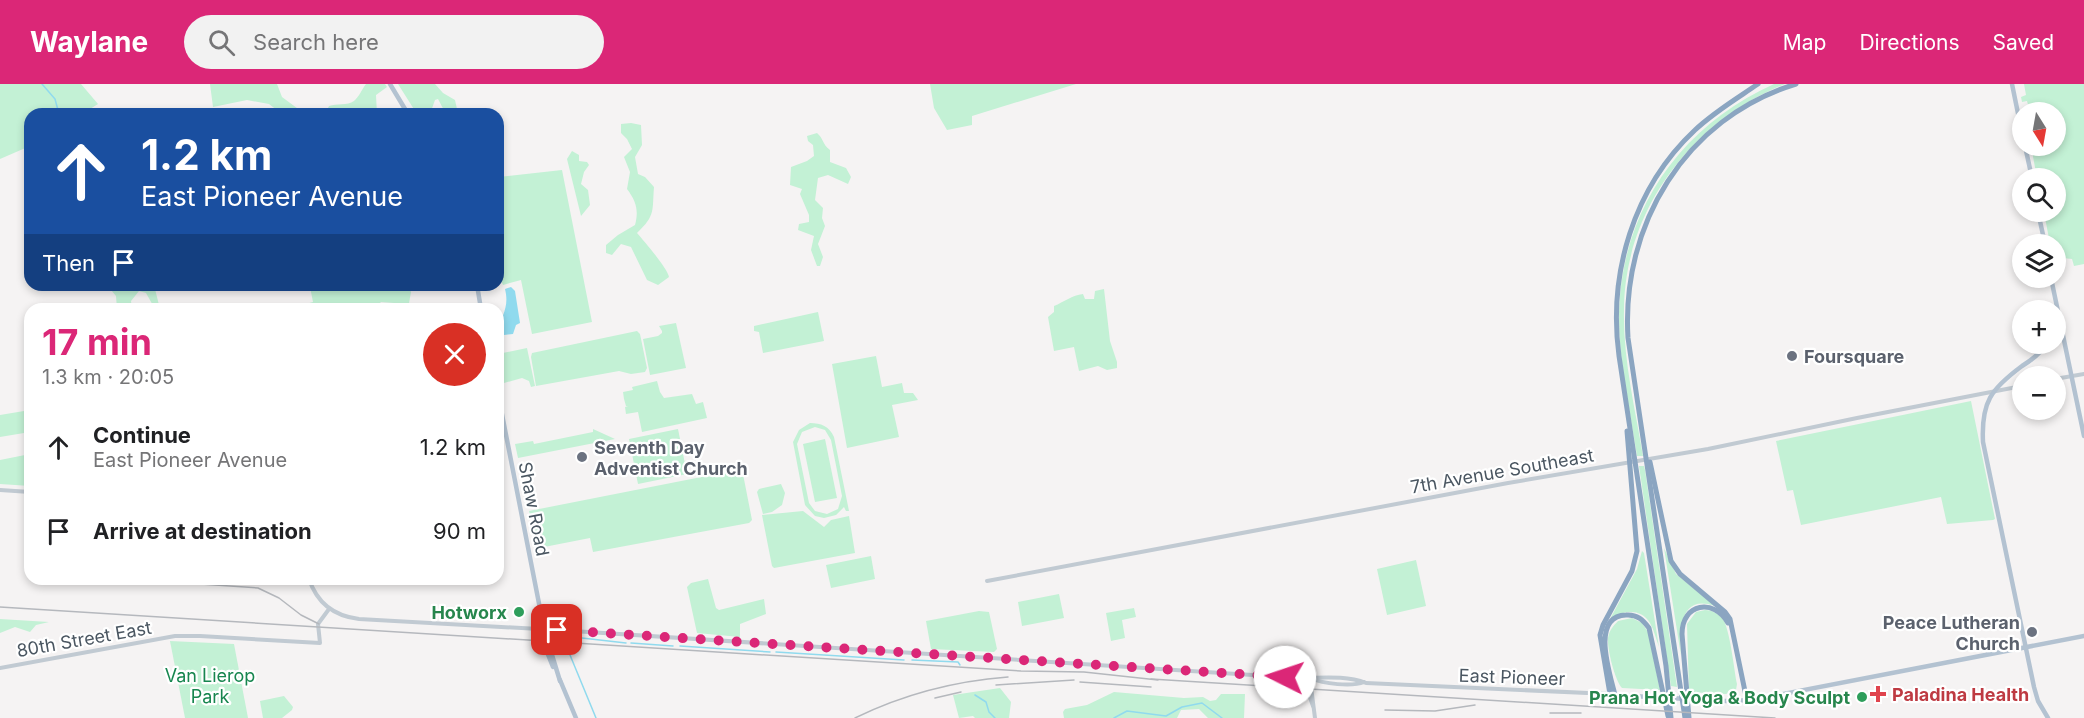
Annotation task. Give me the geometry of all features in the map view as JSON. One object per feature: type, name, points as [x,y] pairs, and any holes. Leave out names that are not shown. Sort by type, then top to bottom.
[{"type":"highway","points":[[1670,718],[1617,340],[1616,303],[1622,260],[1634,220],[1650,188],[1683,142],[1707,119],[1758,84]]},
{"type":"highway","points":[[1749,90],[1763,84]]},
{"type":"highway","points":[[1687,718],[1628,338],[1628,295],[1634,257],[1651,209],[1682,161],[1717,125],[1756,101],[1797,84]]},
{"type":"highway","points":[[1636,394],[1671,561],[1680,574],[1725,612],[1730,619],[1745,701]]},
{"type":"highway","points":[[1612,694],[1600,635],[1635,564],[1638,544],[1625,396]]},
{"type":"highway","points":[[1683,689],[1682,624],[1692,611],[1699,608],[1710,608],[1721,614],[1728,625],[1745,701]]},
{"type":"highway","points":[[1612,694],[1605,632],[1611,620],[1621,615],[1638,616],[1649,628],[1665,686]]},
{"type":"main road","points":[[390,84],[404,108]]},
{"type":"main road","points":[[2012,84],[2016,102]]},
{"type":"main road","points":[[2053,288],[2056,300]]},
{"type":"main road","points":[[2066,348],[2084,436]]},
{"type":"main road","points":[[2038,354],[1992,391],[1983,413],[1983,442],[2036,695],[2048,718]]},
{"type":"main road","name":"Shaw Road","points":[[504,425],[544,629],[544,641],[576,718]]},
{"type":"main road","name":"East Pioneer","points":[[1612,694],[1745,701],[2084,636]]},
{"type":"street","points":[[2066,377],[2084,374]]},
{"type":"street","name":"7th Avenue Southeast","points":[[987,581],[1508,483],[1708,449],[2012,388]]},
{"type":"street","points":[[0,490],[24,492]]},
{"type":"street","points":[[311,585],[316,596],[329,609],[341,616],[359,619],[544,629]]},
{"type":"street","points":[[308,643],[318,634],[320,620],[329,609]]},
{"type":"street","name":"East Pioneer","points":[[544,629],[1310,678],[1323,682],[1358,685],[1364,682],[1612,694]]},
{"type":"street","name":"80th Street East","points":[[0,668],[172,637],[200,636],[320,643],[318,634]]},
{"type":"street","points":[[1310,678],[1315,718]]},
{"type":"green space","points":[[0,84],[81,84],[98,104],[92,108],[24,108],[24,149],[0,159]]},
{"type":"green space","points":[[210,84],[277,84],[282,97],[297,108],[274,108],[269,104],[247,100],[213,107]]},
{"type":"green space","points":[[366,84],[385,84],[387,87],[376,95],[377,108],[328,108],[354,101]]},
{"type":"green space","points":[[398,84],[435,84],[443,93],[455,100],[457,108],[443,108],[438,99],[435,100],[432,108],[413,108]]},
{"type":"green space","points":[[930,84],[1076,84],[972,116],[972,125],[947,130],[934,108]]},
{"type":"green space","points":[[1774,84],[1785,84],[1752,100],[1721,121],[1694,145],[1670,173],[1651,204],[1636,238],[1627,273],[1624,329],[1627,365],[1643,456],[1637,456],[1622,366],[1619,330],[1623,274],[1631,239],[1645,206],[1663,175],[1685,147],[1711,123],[1741,102]]},
{"type":"green space","points":[[2024,84],[2084,84],[2084,264],[2074,266],[2072,259],[2066,258],[2066,234],[2048,234],[2046,222],[2066,222],[2066,168],[2035,168],[2033,156],[2066,156],[2066,102],[2022,102],[2021,97],[2026,95]]},
{"type":"green space","points":[[621,124],[641,125],[642,145],[635,157],[638,174],[645,177],[654,187],[650,217],[637,233],[669,277],[658,285],[647,280],[631,247],[621,244],[612,255],[606,253],[606,245],[635,225],[637,215],[633,198],[627,189],[630,172],[624,157],[632,149],[621,133]]},
{"type":"green space","points":[[817,133],[830,150],[830,162],[846,168],[851,177],[848,184],[828,175],[818,178],[815,200],[823,208],[822,218],[825,226],[818,244],[823,257],[820,266],[817,266],[811,250],[814,236],[798,230],[799,224],[809,222],[809,215],[800,194],[802,189],[790,185],[791,167],[814,156],[813,145],[808,141],[807,136]]},
{"type":"green space","points":[[572,151],[579,155],[579,161],[587,162],[589,165],[584,172],[581,184],[588,190],[590,205],[581,216],[567,159]]},
{"type":"green space","points":[[562,170],[592,322],[532,334],[521,280],[504,285],[504,176]]},
{"type":"green space","points":[[1104,289],[1110,341],[1117,368],[1107,370],[1098,366],[1079,371],[1074,347],[1054,351],[1048,317],[1054,312],[1054,306],[1068,299],[1083,294],[1085,299],[1094,299],[1095,291]]},
{"type":"green space","points":[[112,291],[139,291],[131,303],[117,303],[116,296]]},
{"type":"green space","points":[[139,291],[156,291],[158,303],[152,303],[146,293]]},
{"type":"green space","points":[[311,291],[411,292],[409,303],[310,303],[313,302]]},
{"type":"green space","points":[[818,312],[824,341],[763,353],[759,332],[754,331],[754,326]]},
{"type":"green space","points":[[676,323],[686,368],[650,375],[643,339],[662,333],[659,326]]},
{"type":"green space","points":[[637,331],[640,334],[647,368],[645,372],[631,374],[619,371],[536,386],[532,353]]},
{"type":"green space","points":[[527,348],[535,386],[531,387],[529,381],[522,378],[504,383],[504,353]]},
{"type":"green space","points":[[876,356],[882,387],[902,383],[904,393],[913,393],[918,400],[892,405],[899,437],[847,448],[832,364]]},
{"type":"green space","points":[[657,381],[664,398],[692,394],[696,404],[703,402],[707,418],[642,432],[638,412],[626,414],[625,407],[628,406],[623,392],[633,390],[632,387]]},
{"type":"green space","points":[[1971,401],[1995,519],[1947,524],[1941,497],[1801,525],[1793,490],[1787,491],[1776,441]]},
{"type":"green space","points":[[24,411],[24,433],[0,437],[0,415]]},
{"type":"green space","points":[[814,423],[824,426],[832,433],[849,511],[846,511],[844,507],[836,515],[824,518],[815,516],[805,505],[793,442],[799,430]],"holes":[[[815,427],[825,430],[831,440],[842,496],[838,509],[827,514],[815,511],[809,503],[797,444],[802,432]]]},
{"type":"green space","points":[[593,429],[615,439],[518,458],[515,444],[533,441],[534,444],[593,432]]},
{"type":"green space","points":[[678,429],[687,474],[638,484],[629,439]]},
{"type":"green space","points":[[825,439],[837,498],[815,502],[803,444]]},
{"type":"green space","points":[[24,455],[24,486],[0,484],[0,460]]},
{"type":"green space","points":[[1639,466],[1644,466],[1645,470],[1677,687],[1671,686]]},
{"type":"green space","points":[[742,469],[752,520],[749,523],[593,552],[590,538],[539,548],[537,546],[529,511]]},
{"type":"green space","points":[[781,484],[785,493],[782,505],[772,512],[763,514],[757,492],[759,489]]},
{"type":"green space","points":[[803,511],[824,527],[831,520],[849,516],[855,553],[774,568],[762,515]]},
{"type":"green space","points":[[1664,548],[1676,574],[1715,606],[1703,603],[1694,605],[1688,610],[1682,627],[1681,656]]},
{"type":"green space","points":[[1642,551],[1659,647],[1650,623],[1642,615],[1626,612],[1610,619],[1637,569]]},
{"type":"green space","points":[[871,556],[875,579],[831,588],[826,565]]},
{"type":"green space","points":[[1416,560],[1426,606],[1387,615],[1377,569]]},
{"type":"green space","points":[[708,579],[716,608],[719,610],[764,599],[766,614],[740,624],[740,637],[697,633],[687,587],[691,583]]},
{"type":"green space","points":[[1059,594],[1064,618],[1022,626],[1018,602]]},
{"type":"green space","points":[[1134,608],[1136,617],[1122,620],[1125,638],[1111,641],[1106,613]]},
{"type":"green space","points":[[1705,610],[1720,616],[1727,630],[1737,684],[1736,690],[1726,694],[1689,692],[1687,624],[1696,612]]},
{"type":"green space","points":[[979,611],[989,612],[997,649],[994,652],[931,649],[926,621]]},
{"type":"green space","points":[[1632,618],[1642,623],[1648,632],[1660,690],[1622,688],[1617,679],[1610,657],[1609,635],[1618,621]]},
{"type":"green space","points":[[0,619],[49,622],[36,625],[30,632],[15,627],[0,633]]},
{"type":"green space","name":"Van Lierop Park","points":[[170,641],[234,644],[248,718],[185,718]]},
{"type":"green space","points":[[1000,688],[1011,702],[1009,718],[975,718],[973,716],[959,718],[953,695]]},
{"type":"green space","points":[[1114,692],[1184,698],[1203,697],[1210,701],[1216,700],[1221,694],[1245,694],[1244,718],[1208,718],[1199,709],[1181,710],[1177,718],[1064,718],[1065,709],[1087,705]]},
{"type":"green space","points":[[284,696],[293,707],[292,710],[282,718],[263,718],[260,701]]},
{"type":"water","points":[[511,287],[515,291],[520,323],[516,325],[513,334],[504,335],[506,307],[505,289]]},
{"type":"waterway","points":[[42,84],[55,99],[57,108]]},
{"type":"waterway","points":[[582,638],[626,643]]},
{"type":"waterway","points":[[631,643],[673,646]]},
{"type":"waterway","points":[[680,646],[770,652]]},
{"type":"waterway","points":[[776,652],[904,660]]},
{"type":"waterway","points":[[570,655],[596,718]]},
{"type":"waterway","points":[[912,660],[958,662],[960,665]]},
{"type":"waterway","points":[[975,695],[986,702],[989,712],[995,718]]},
{"type":"waterway","points":[[1114,718],[1127,711],[1166,716],[1182,707],[1202,703],[1222,718]]},
{"type":"railway","points":[[214,585],[258,588],[279,598],[301,615],[319,624]]},
{"type":"railway","points":[[0,607],[1021,671],[1084,672],[1158,680]]},
{"type":"railway","points":[[855,718],[891,702],[929,690],[1008,677]]},
{"type":"railway","points":[[1151,679],[1775,718]]},
{"type":"railway","points":[[996,685],[1074,680]]},
{"type":"railway","points":[[1080,682],[1151,687]]},
{"type":"railway","points":[[935,698],[961,692]]},
{"type":"railway","points":[[1385,710],[1435,711],[1475,705]]},
{"type":"railway","points":[[1550,713],[1581,713]]},
{"type":"place","name":"Foursquare","points":[[1792,356]]},
{"type":"place","name":"Seventh Day Adventist Church","points":[[582,457]]},
{"type":"place","name":"Hotworx","points":[[519,612]]},
{"type":"place","name":"Peace Lutheran Church","points":[[2032,632]]},
{"type":"place","name":"Paladina Health","points":[[1878,694]]},
{"type":"place","name":"Prana Hot Yoga & Body Sculpt","points":[[1862,697]]},
{"type":"route","points":[[557,630],[1285,677]]}]
